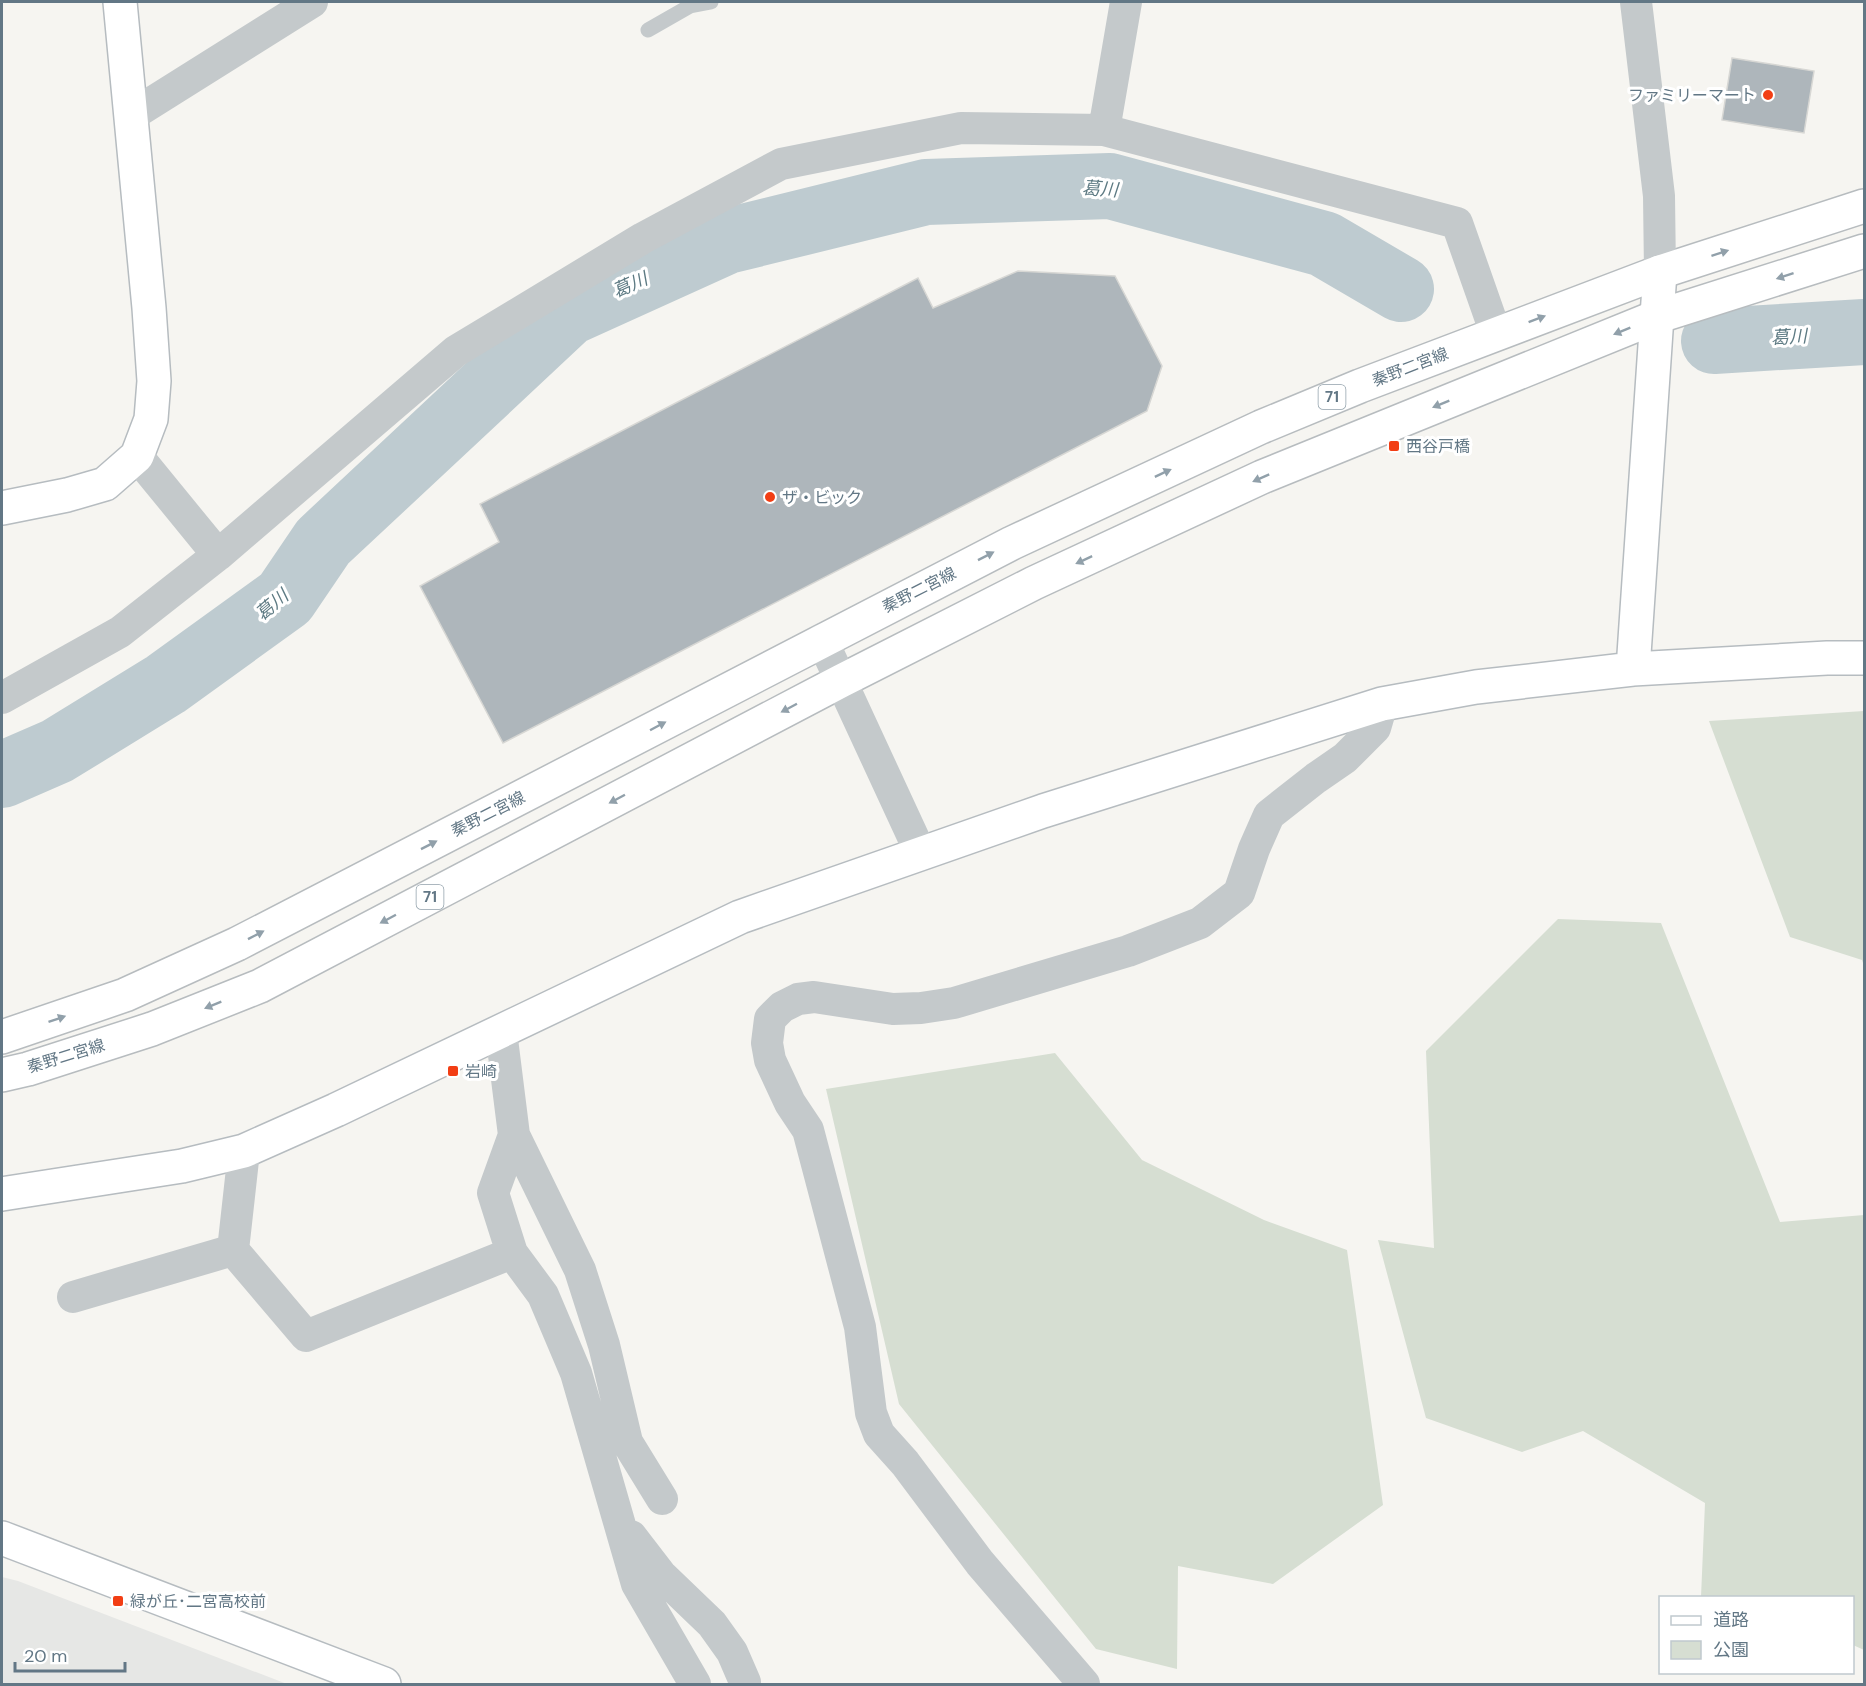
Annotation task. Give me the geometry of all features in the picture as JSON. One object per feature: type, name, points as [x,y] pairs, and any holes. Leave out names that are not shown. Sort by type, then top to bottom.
[{"type":"main road","points":[[2,508],[67,495],[105,484],[137,456],[151,419],[154,381],[132,115],[120,2]]},
{"type":"main road","name":"秦野二宮線","points":[[2,1038],[125,995],[237,944],[1012,543],[1261,427],[1360,386],[1660,272],[1864,206]]},
{"type":"main road","name":"秦野二宮線","points":[[2,1075],[28,1069],[152,1029],[260,986],[841,681],[1034,583],[1262,477],[1666,314],[1853,254]]},
{"type":"main road","points":[[1633,669],[1666,314],[1660,272]]},
{"type":"main road","points":[[2,1194],[182,1166],[244,1151],[740,917],[1043,811],[1382,704],[1476,687],[1633,669],[1864,658]]},
{"type":"main road","points":[[2,1538],[384,1684]]},
{"type":"street","points":[[132,115],[312,2]]},
{"type":"street","points":[[1104,130],[1126,2]]},
{"type":"street","points":[[1636,2],[1659,196],[1660,272]]},
{"type":"street","points":[[2,698],[120,632],[218,555],[456,351],[643,238],[781,164],[961,128],[1104,130],[1457,223],[1496,334]]},
{"type":"street","points":[[137,456],[218,555]]},
{"type":"street","points":[[822,640],[921,854]]},
{"type":"street","points":[[1084,1684],[980,1563],[905,1462],[879,1434],[871,1413],[861,1327],[808,1130],[790,1103],[770,1059],[767,1042],[770,1019],[782,1007],[798,999],[814,997],[846,1000],[893,1009],[954,1003],[1117,954],[1200,923],[1239,893],[1254,849],[1269,816],[1345,758],[1375,728],[1382,704]]},
{"type":"street","points":[[501,1031],[514,1135],[580,1270],[604,1345],[627,1442],[662,1499]]},
{"type":"street","points":[[514,1135],[493,1194],[512,1253],[543,1295],[576,1373],[637,1584],[696,1684]]},
{"type":"street","points":[[244,1151],[232,1250],[306,1336],[512,1253]]},
{"type":"street","points":[[73,1297],[232,1250]]},
{"type":"street","points":[[618,1518],[661,1575],[712,1624],[732,1652],[745,1682]]},
{"type":"lane","points":[[648,30],[690,6],[711,2]]},
{"type":"shaded area","points":[[2,1577],[18,1581],[287,1684],[2,1684]]},
{"type":"green space","points":[[1864,711],[1864,966],[1862,960],[1790,937],[1709,721]]},
{"type":"green space","points":[[1558,919],[1661,923],[1780,1222],[1864,1215],[1864,1650],[1854,1645],[1854,1596],[1701,1596],[1705,1503],[1583,1431],[1522,1452],[1426,1418],[1378,1240],[1434,1248],[1426,1051]]},
{"type":"green space","points":[[1055,1053],[1142,1160],[1264,1220],[1347,1250],[1383,1505],[1273,1584],[1178,1566],[1177,1669],[1096,1649],[899,1404],[826,1089]]},
{"type":"building","name":"ファミリーマート","points":[[1732,58],[1814,71],[1804,133],[1722,120]]},
{"type":"building","points":[[1018,271],[1115,276],[1162,366],[1147,411],[503,743],[420,586],[499,542],[480,504],[918,278],[933,308]]},
{"type":"waterway","name":"葛川","points":[[2,775],[57,751],[166,684],[285,598],[323,542],[568,313],[727,241],[926,192],[1110,186],[1324,244],[1401,289]]},
{"type":"waterway","name":"葛川","points":[[1714,341],[1864,332]]},
{"type":"place","name":"ファミリーマート","points":[[1768,95]]},
{"type":"place","name":"西谷戸橋","points":[[1394,446]]},
{"type":"place","name":"ザ・ビック","points":[[770,497]]},
{"type":"place","name":"岩崎","points":[[453,1071]]},
{"type":"place","name":"緑が丘･二宮高校前","points":[[118,1601]]}]
